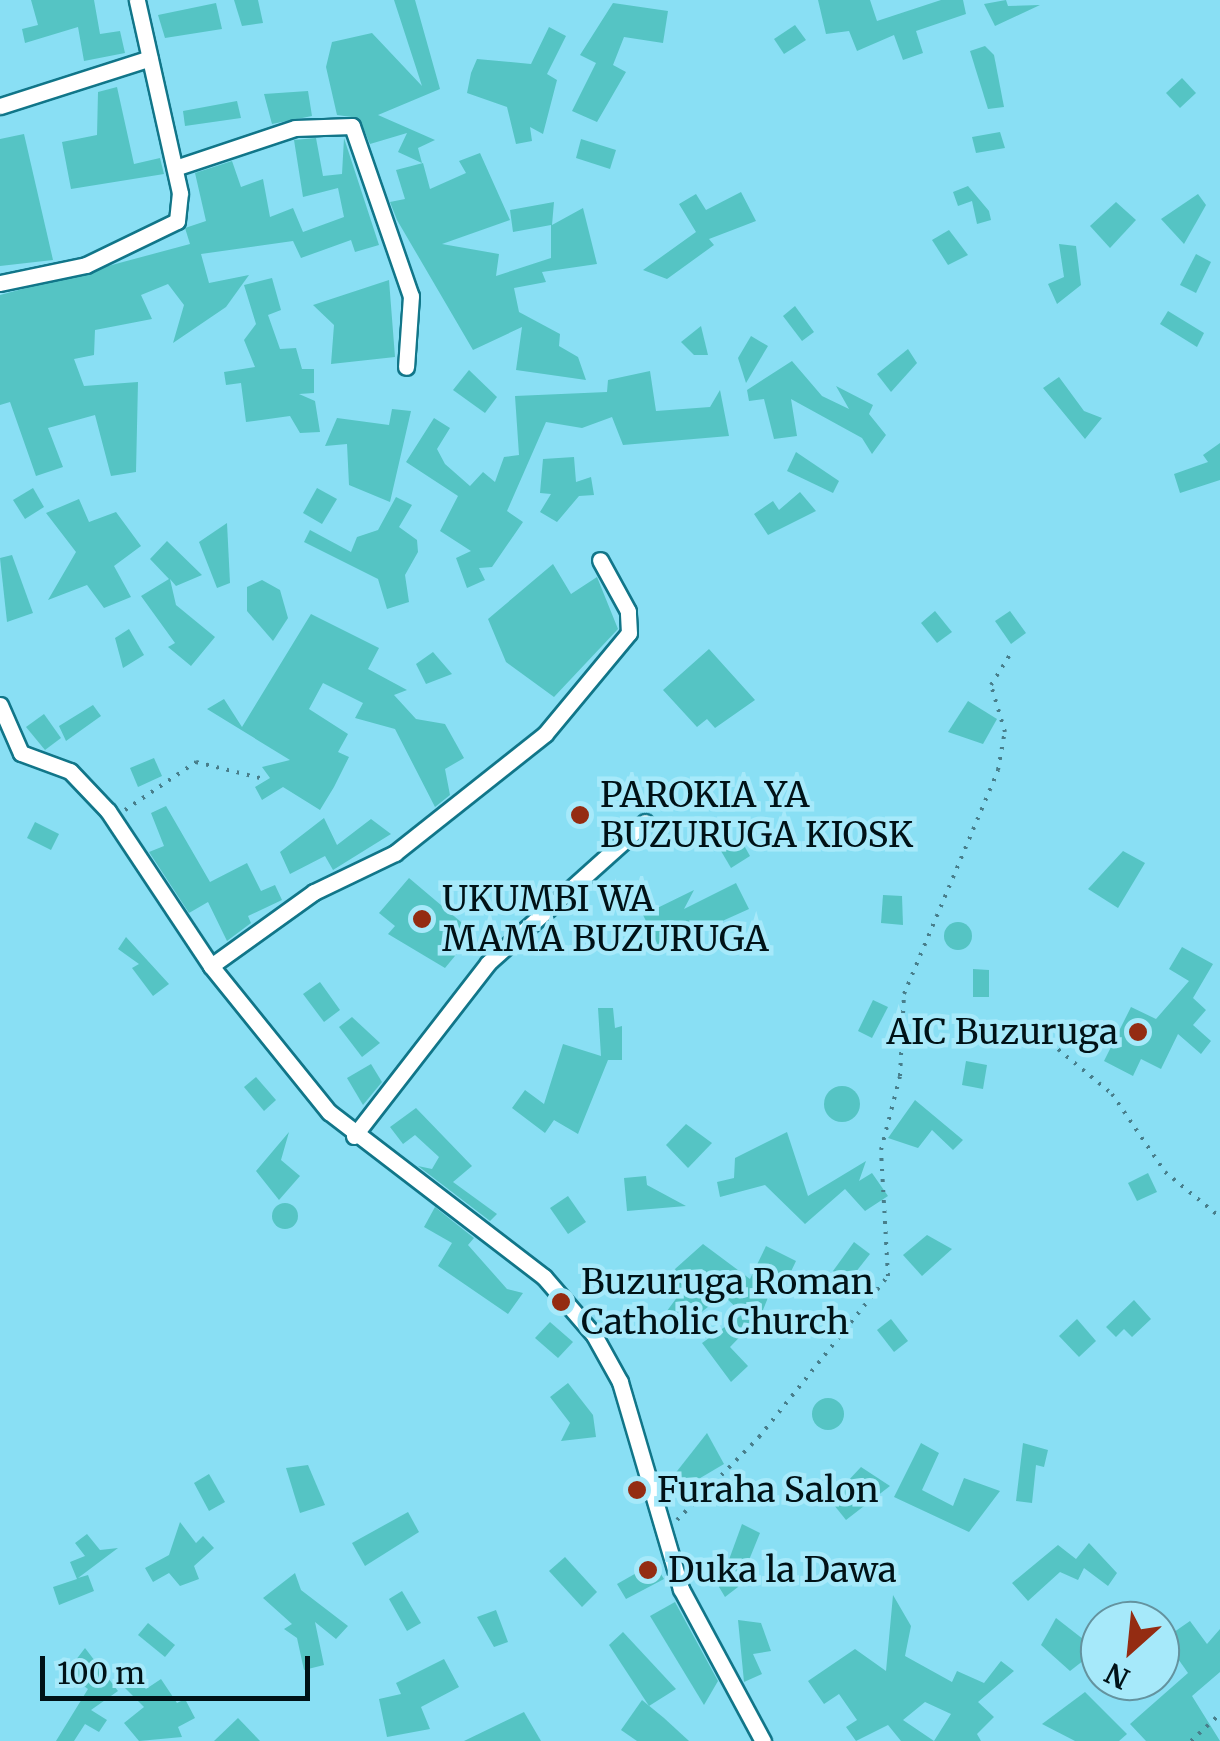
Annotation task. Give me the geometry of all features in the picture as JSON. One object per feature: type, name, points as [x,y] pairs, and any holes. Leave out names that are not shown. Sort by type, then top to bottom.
[{"type":"street","points":[[0,284],[159,236],[181,206],[137,0]]},
{"type":"street","points":[[2,103],[150,58]]},
{"type":"street","points":[[175,168],[294,128],[352,126],[411,296],[406,368]]},
{"type":"street","points":[[211,966],[314,892],[395,853],[545,734],[628,632],[628,611],[600,560]]},
{"type":"street","points":[[0,705],[21,753],[70,771],[114,820],[211,966],[354,1136],[544,1278],[576,1312],[620,1382],[681,1588],[762,1741]]},
{"type":"street","points":[[354,1136],[488,963],[645,822]]},
{"type":"path","points":[[664,1526],[759,1438],[888,1276],[881,1150],[900,1076],[904,994],[998,770],[1005,732],[991,685],[1010,655]]},
{"type":"path","points":[[114,820],[196,762],[264,779]]},
{"type":"path","points":[[1042,1036],[1112,1094],[1165,1172],[1220,1217]]},
{"type":"path","points":[[1191,1741],[1220,1714]]},
{"type":"building","points":[[31,0],[94,0],[100,34],[120,31],[125,53],[84,61],[78,27],[25,43],[22,29],[38,25]]},
{"type":"building","points":[[234,0],[258,0],[263,23],[242,26]]},
{"type":"building","points":[[394,0],[415,0],[440,89],[378,115],[435,140],[418,148],[422,163],[398,152],[407,133],[370,144],[359,118],[337,115],[326,67],[332,42],[372,33],[422,86]]},
{"type":"building","points":[[818,0],[870,0],[877,21],[941,0],[963,0],[966,14],[916,31],[923,53],[903,60],[894,35],[857,51],[849,31],[826,34]]},
{"type":"building","points":[[1006,0],[1008,6],[1040,5],[995,26],[984,4]]},
{"type":"building","points":[[216,3],[222,29],[165,38],[158,15]]},
{"type":"building","points":[[613,3],[668,11],[663,43],[624,37],[613,65],[626,72],[597,122],[572,111],[596,63],[580,55]]},
{"type":"building","points":[[795,25],[806,40],[784,54],[774,39]]},
{"type":"building","points":[[549,27],[566,36],[547,74],[557,80],[543,134],[530,127],[532,141],[516,144],[507,107],[467,93],[471,73],[477,59],[531,64]]},
{"type":"building","points":[[985,46],[994,55],[1004,107],[988,109],[970,51]]},
{"type":"building","points":[[1182,78],[1196,93],[1180,108],[1166,93]]},
{"type":"building","points":[[117,87],[134,164],[160,158],[164,174],[71,189],[62,142],[97,135],[98,92]]},
{"type":"building","points":[[308,91],[312,116],[272,124],[264,94]]},
{"type":"building","points":[[237,101],[241,118],[185,126],[183,111]]},
{"type":"building","points":[[1000,132],[1005,148],[976,153],[972,137]]},
{"type":"building","points":[[24,134],[53,260],[0,266],[0,139]]},
{"type":"building","points":[[316,138],[323,176],[342,174],[344,138],[379,245],[355,252],[351,240],[301,258],[293,241],[201,254],[209,283],[249,275],[226,307],[173,343],[184,305],[168,284],[141,295],[152,319],[95,330],[94,355],[74,359],[84,386],[138,382],[136,472],[111,476],[95,415],[48,428],[63,467],[36,476],[10,402],[0,405],[0,295],[190,244],[185,228],[206,221],[195,173],[232,161],[241,187],[263,179],[270,217],[293,208],[303,232],[344,217],[338,188],[303,197],[294,140]]},
{"type":"building","points":[[581,139],[616,150],[610,169],[576,158]]},
{"type":"building","points":[[480,153],[510,220],[442,244],[499,254],[496,276],[551,258],[551,225],[513,232],[510,210],[554,202],[552,225],[583,208],[597,264],[542,272],[546,282],[514,288],[519,312],[560,334],[559,346],[578,357],[586,380],[516,370],[522,327],[473,350],[397,220],[390,202],[405,199],[396,170],[423,163],[430,189],[466,173],[459,161]]},
{"type":"building","points":[[968,186],[989,211],[991,220],[977,224],[972,201],[958,206],[953,192]]},
{"type":"building","points":[[741,192],[756,221],[709,239],[714,245],[667,279],[643,270],[696,232],[679,204],[696,194],[706,210]]},
{"type":"building","points":[[1198,194],[1206,205],[1184,244],[1161,219]]},
{"type":"building","points":[[1116,202],[1136,220],[1110,248],[1090,226]]},
{"type":"building","points":[[949,230],[968,255],[948,265],[932,240]]},
{"type":"building","points":[[1059,244],[1076,246],[1081,285],[1057,304],[1048,284],[1064,277]]},
{"type":"building","points":[[1196,254],[1211,262],[1196,293],[1180,285]]},
{"type":"building","points":[[272,278],[281,310],[268,315],[280,349],[296,348],[302,369],[314,369],[314,393],[299,394],[315,401],[320,432],[300,433],[290,416],[246,422],[241,383],[226,385],[224,372],[255,367],[244,340],[256,324],[244,285]]},
{"type":"building","points":[[389,280],[395,357],[331,364],[334,325],[313,305]]},
{"type":"building","points":[[795,306],[814,332],[802,341],[783,316]]},
{"type":"building","points":[[1168,311],[1204,333],[1197,347],[1160,324]]},
{"type":"building","points":[[701,326],[708,355],[694,355],[681,342]]},
{"type":"building","points":[[751,336],[768,346],[746,383],[738,358]]},
{"type":"building","points":[[908,349],[917,363],[891,392],[877,374]]},
{"type":"building","points":[[792,361],[822,396],[849,409],[836,386],[873,405],[869,414],[886,435],[872,454],[862,438],[791,399],[797,436],[774,439],[764,399],[749,401],[747,390]]},
{"type":"building","points":[[469,370],[497,397],[485,413],[453,390]]},
{"type":"building","points":[[650,371],[656,411],[710,407],[720,390],[729,436],[623,445],[612,417],[582,428],[546,422],[507,511],[523,522],[492,567],[479,568],[485,580],[467,588],[456,558],[471,551],[440,531],[458,496],[406,462],[434,418],[450,428],[437,449],[445,464],[470,486],[483,472],[495,482],[504,457],[519,455],[515,396],[607,392],[608,380]]},
{"type":"building","points":[[1059,377],[1084,411],[1102,418],[1085,439],[1043,388]]},
{"type":"building","points":[[392,409],[411,411],[390,502],[349,485],[347,444],[325,446],[337,418],[389,425]]},
{"type":"building","points":[[1220,443],[1220,480],[1180,493],[1174,474],[1208,462],[1203,455]]},
{"type":"building","points":[[796,452],[839,481],[833,493],[787,471]]},
{"type":"building","points":[[574,457],[576,482],[591,477],[594,495],[579,496],[557,522],[540,512],[551,494],[540,493],[543,459]]},
{"type":"building","points":[[33,488],[44,507],[25,519],[13,500]]},
{"type":"building","points":[[317,488],[337,499],[322,524],[303,513]]},
{"type":"building","points":[[800,492],[816,511],[768,535],[754,514],[773,501],[779,510]]},
{"type":"building","points":[[396,497],[412,505],[399,527],[417,540],[418,552],[405,575],[409,602],[387,609],[378,579],[304,542],[310,530],[351,552],[357,537],[378,530]]},
{"type":"building","points":[[79,499],[89,522],[116,512],[141,546],[114,566],[131,597],[104,608],[87,585],[48,600],[76,552],[46,513]]},
{"type":"building","points":[[227,523],[230,583],[217,588],[199,542]]},
{"type":"building","points":[[167,541],[202,575],[176,586],[170,579],[176,605],[215,637],[191,666],[168,647],[175,643],[141,596],[169,579],[150,559]]},
{"type":"building","points":[[12,555],[33,613],[7,622],[0,558]]},
{"type":"building","points":[[553,564],[571,594],[597,577],[618,629],[554,697],[506,662],[488,619]]},
{"type":"building","points":[[262,580],[280,590],[288,618],[273,641],[247,611],[247,587]]},
{"type":"building","points":[[935,611],[952,632],[937,643],[921,623]]},
{"type":"building","points":[[1010,611],[1026,633],[1011,644],[995,621]]},
{"type":"building","points":[[311,614],[379,648],[368,669],[407,690],[394,695],[416,719],[445,724],[464,758],[445,769],[450,795],[435,807],[395,729],[355,718],[363,703],[323,683],[309,709],[348,734],[338,752],[349,757],[334,787],[320,810],[283,787],[262,800],[255,787],[270,778],[262,767],[290,760],[207,709],[224,699],[242,727]]},
{"type":"building","points":[[129,629],[144,655],[123,668],[115,638]]},
{"type":"building","points":[[709,649],[755,700],[715,728],[707,719],[697,727],[663,690]]},
{"type":"building","points":[[433,652],[452,674],[426,684],[416,664]]},
{"type":"building","points":[[968,701],[997,719],[983,744],[948,732]]},
{"type":"building","points":[[93,705],[101,716],[66,741],[59,726]]},
{"type":"building","points":[[44,714],[61,738],[45,750],[26,727]]},
{"type":"building","points":[[154,758],[162,776],[138,787],[130,768]]},
{"type":"building","points":[[166,806],[210,882],[247,863],[261,891],[275,885],[282,900],[248,916],[251,923],[227,941],[208,902],[189,913],[149,852],[164,846],[151,813]]},
{"type":"building","points":[[324,818],[337,845],[371,819],[391,834],[333,870],[325,856],[290,874],[280,852]]},
{"type":"building","points":[[35,822],[59,834],[51,850],[27,838]]},
{"type":"building","points":[[741,840],[750,856],[731,868],[721,851]]},
{"type":"building","points":[[1123,851],[1145,863],[1118,908],[1088,889]]},
{"type":"building","points":[[409,878],[474,933],[445,968],[388,934],[395,926],[379,913]]},
{"type":"building","points":[[736,883],[749,909],[660,949],[643,915],[694,890],[684,909]]},
{"type":"building","points":[[883,895],[902,896],[903,925],[881,923]]},
{"type":"building","points":[[958,922],[968,926],[972,936],[968,946],[958,950],[948,946],[944,936],[948,926]]},
{"type":"building","points":[[126,937],[169,984],[153,996],[132,968],[139,964],[118,949]]},
{"type":"building","points":[[1182,947],[1213,964],[1193,998],[1206,1010],[1193,1025],[1211,1041],[1201,1054],[1178,1034],[1161,1069],[1141,1059],[1133,1076],[1104,1061],[1131,1007],[1156,1019],[1189,981],[1169,969]]},
{"type":"building","points":[[973,969],[989,970],[989,997],[973,997]]},
{"type":"building","points":[[320,982],[340,1010],[324,1022],[303,994]]},
{"type":"building","points":[[873,1000],[888,1007],[872,1038],[858,1031]]},
{"type":"building","points":[[598,1008],[613,1008],[615,1028],[622,1026],[622,1060],[608,1060],[578,1134],[554,1120],[545,1133],[512,1108],[525,1090],[544,1104],[563,1044],[601,1056]]},
{"type":"building","points":[[352,1017],[380,1043],[362,1057],[339,1027]]},
{"type":"building","points":[[966,1061],[987,1065],[983,1089],[962,1085]]},
{"type":"building","points":[[371,1064],[382,1082],[363,1105],[347,1078]]},
{"type":"building","points":[[256,1077],[276,1100],[264,1111],[244,1087]]},
{"type":"building","points":[[842,1086],[855,1091],[860,1104],[855,1117],[842,1122],[829,1117],[824,1104],[829,1091]]},
{"type":"building","points":[[915,1100],[963,1140],[953,1150],[932,1130],[918,1148],[888,1138]]},
{"type":"building","points":[[416,1108],[472,1166],[453,1182],[497,1214],[490,1221],[418,1166],[432,1169],[439,1157],[415,1135],[403,1144],[390,1127]]},
{"type":"building","points":[[686,1124],[712,1143],[688,1168],[666,1145]]},
{"type":"building","points":[[289,1132],[281,1160],[300,1176],[279,1200],[256,1171]]},
{"type":"building","points":[[787,1132],[808,1196],[866,1161],[859,1181],[872,1173],[888,1196],[865,1211],[845,1189],[805,1224],[765,1185],[720,1197],[717,1182],[734,1178],[735,1158]]},
{"type":"building","points":[[1148,1173],[1157,1192],[1137,1201],[1128,1183]]},
{"type":"building","points":[[646,1176],[647,1185],[686,1206],[627,1211],[624,1178]]},
{"type":"building","points":[[568,1196],[586,1222],[568,1234],[550,1208]]},
{"type":"building","points":[[285,1203],[294,1207],[298,1216],[294,1225],[285,1229],[276,1225],[272,1216],[276,1207]]},
{"type":"building","points":[[435,1207],[474,1238],[468,1245],[507,1289],[523,1293],[508,1314],[438,1266],[452,1243],[424,1227]]},
{"type":"building","points":[[927,1235],[952,1249],[922,1276],[903,1255]]},
{"type":"building","points":[[854,1242],[870,1254],[848,1282],[833,1271]]},
{"type":"building","points":[[703,1244],[750,1279],[766,1246],[796,1261],[787,1280],[777,1275],[761,1315],[730,1347],[748,1366],[731,1382],[702,1343],[743,1314],[723,1295],[694,1318],[687,1306],[678,1323],[664,1315],[678,1296],[668,1288],[675,1269]]},
{"type":"building","points":[[1134,1300],[1151,1319],[1132,1337],[1124,1329],[1116,1337],[1106,1327]]},
{"type":"building","points":[[891,1319],[908,1341],[894,1352],[877,1330]]},
{"type":"building","points":[[1077,1319],[1096,1341],[1079,1357],[1059,1336]]},
{"type":"building","points":[[550,1322],[573,1342],[558,1358],[535,1338]]},
{"type":"building","points":[[568,1383],[593,1415],[596,1437],[561,1441],[570,1423],[550,1397]]},
{"type":"building","points":[[828,1398],[839,1403],[844,1414],[839,1425],[828,1430],[817,1425],[812,1414],[817,1403]]},
{"type":"building","points":[[707,1433],[724,1464],[685,1487],[674,1475]]},
{"type":"building","points":[[921,1443],[939,1453],[922,1490],[953,1506],[964,1478],[1000,1491],[969,1532],[894,1497]]},
{"type":"building","points":[[1023,1443],[1048,1450],[1044,1467],[1036,1465],[1032,1503],[1016,1501]]},
{"type":"building","points":[[308,1465],[325,1505],[300,1513],[286,1468]]},
{"type":"building","points":[[861,1467],[890,1486],[846,1520],[830,1500]]},
{"type":"building","points":[[209,1474],[225,1502],[209,1511],[194,1483]]},
{"type":"building","points":[[408,1512],[419,1532],[365,1566],[352,1543]]},
{"type":"building","points":[[180,1522],[196,1543],[203,1536],[214,1548],[194,1566],[199,1579],[180,1586],[169,1573],[153,1582],[145,1568],[169,1555]]},
{"type":"building","points":[[742,1524],[760,1533],[738,1587],[725,1597],[719,1587]]},
{"type":"building","points":[[87,1534],[100,1550],[118,1548],[78,1578],[88,1575],[94,1591],[59,1605],[53,1587],[77,1579],[70,1562],[85,1556],[75,1543]]},
{"type":"building","points":[[1089,1543],[1117,1573],[1108,1586],[1084,1568],[1078,1580],[1060,1572],[1028,1601],[1012,1583],[1058,1545],[1076,1559]]},
{"type":"building","points":[[565,1557],[597,1592],[582,1607],[549,1571]]},
{"type":"building","points":[[654,1563],[664,1579],[626,1599],[617,1584]]},
{"type":"building","points":[[295,1573],[301,1590],[348,1626],[336,1639],[315,1622],[324,1665],[304,1670],[297,1638],[284,1629],[292,1624],[263,1598]]},
{"type":"building","points":[[402,1591],[421,1623],[407,1631],[389,1599]]},
{"type":"building","points":[[893,1595],[911,1626],[905,1656],[952,1682],[957,1671],[984,1683],[1001,1661],[1014,1671],[978,1702],[994,1717],[977,1734],[981,1741],[934,1741],[901,1741],[888,1725],[856,1741],[846,1727],[857,1720],[839,1694],[824,1704],[808,1681],[855,1649],[886,1671]],"holes":[[[925,1702],[951,1714],[934,1741],[903,1720]]]},
{"type":"building","points":[[675,1602],[718,1681],[704,1705],[650,1616]]},
{"type":"building","points":[[496,1610],[508,1642],[494,1647],[477,1617]]},
{"type":"building","points":[[1056,1618],[1080,1637],[1080,1663],[1070,1671],[1041,1645]]},
{"type":"building","points":[[738,1620],[761,1623],[771,1651],[753,1654],[762,1674],[744,1682]]},
{"type":"building","points":[[1190,1621],[1207,1644],[1220,1629],[1220,1672],[1192,1696],[1220,1741],[1146,1741],[1130,1724],[1156,1701],[1180,1701],[1180,1680],[1188,1673],[1180,1662],[1180,1628]]},
{"type":"building","points":[[148,1623],[175,1645],[165,1657],[138,1635]]},
{"type":"building","points":[[623,1632],[676,1689],[649,1706],[609,1645]]},
{"type":"building","points":[[85,1648],[118,1691],[91,1710],[107,1720],[99,1732],[85,1724],[74,1741],[56,1741],[88,1689],[66,1673]]},
{"type":"building","points":[[444,1659],[459,1687],[421,1707],[430,1729],[387,1737],[379,1699],[401,1694],[396,1683]]},
{"type":"building","points":[[128,1671],[146,1689],[161,1679],[177,1703],[185,1699],[195,1718],[178,1727],[182,1737],[139,1741],[124,1723],[144,1707],[118,1681]]},
{"type":"building","points":[[1080,1696],[1080,1701],[1094,1701],[1127,1734],[1119,1741],[1075,1741],[1042,1724]]},
{"type":"building","points":[[642,1700],[689,1741],[637,1741],[621,1730]]},
{"type":"building","points":[[524,1712],[541,1741],[464,1741]]},
{"type":"building","points":[[238,1718],[260,1741],[214,1741]]},
{"type":"place","name":"PAROKIA YA BUZURUGA KIOSK","points":[[580,815]]},
{"type":"place","name":"UKUMBI WA MAMA BUZURUGA","points":[[422,919]]},
{"type":"place","name":"AIC Buzuruga","points":[[1138,1032]]},
{"type":"place","name":"Buzuruga Roman Catholic Church","points":[[561,1302]]},
{"type":"place","name":"Furaha Salon","points":[[637,1490]]},
{"type":"place","name":"Duka la Dawa","points":[[648,1570]]}]
